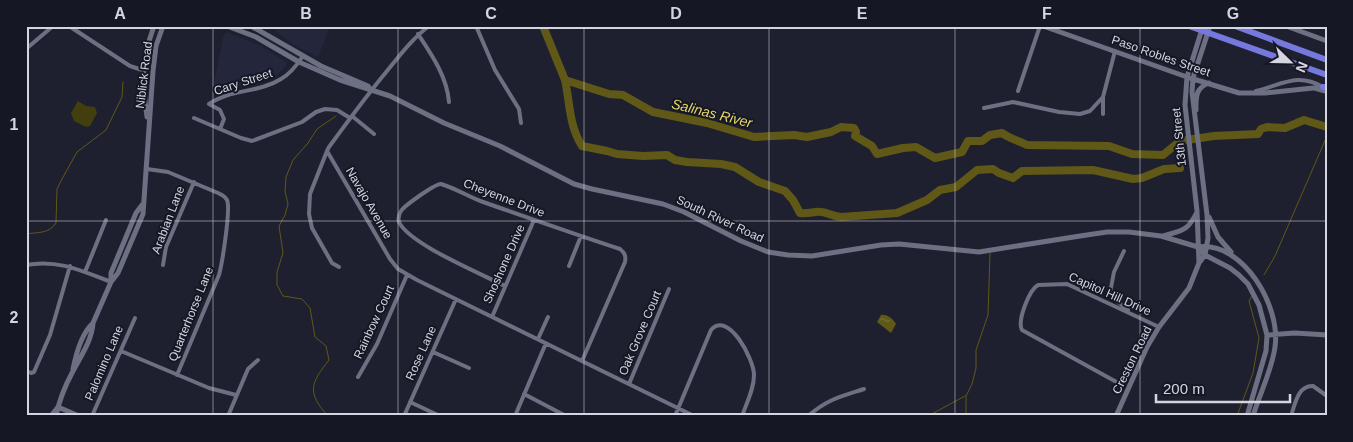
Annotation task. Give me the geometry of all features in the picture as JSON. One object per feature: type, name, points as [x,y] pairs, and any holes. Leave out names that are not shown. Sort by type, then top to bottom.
[{"type":"highway","points":[[1189,26],[1327,75]]},
{"type":"highway","points":[[1235,26],[1327,60]]},
{"type":"main road","name":"Niblick Road","points":[[148,127],[142,70],[154,26]]},
{"type":"main road","name":"Niblick Road","points":[[56,416],[73,372],[80,361],[93,330],[93,323],[110,282],[111,273],[136,213],[142,204],[147,169],[148,127],[154,63],[156,46],[162,26]]},
{"type":"main road","name":"South River Road","points":[[227,26],[256,37],[340,80],[390,96],[444,123],[500,146],[574,184],[592,190],[663,204],[768,252],[812,256],[870,246],[899,244],[980,252],[1107,232],[1129,232],[1161,236],[1198,247]]},
{"type":"main road","name":"South River Road","points":[[251,26],[301,59]]},
{"type":"main road","name":"Paso Robles Street","points":[[1042,26],[1190,78],[1244,94],[1326,89]]},
{"type":"main road","name":"13th Street","points":[[1198,247],[1197,212],[1185,105],[1197,43],[1203,26]]},
{"type":"main road","points":[[1190,78],[1210,26]]},
{"type":"main road","points":[[1287,26],[1327,41]]},
{"type":"main road","name":"13th Street","points":[[1190,78],[1207,212]]},
{"type":"main road","points":[[1194,106],[1201,87],[1209,83]]},
{"type":"main road","points":[[1161,236],[1185,230],[1190,226],[1197,212]]},
{"type":"main road","points":[[1207,212],[1218,237],[1238,260]]},
{"type":"main road","name":"Creston Road","points":[[1116,416],[1147,347],[1159,327],[1189,288],[1199,263],[1205,255],[1207,246],[1207,212]]},
{"type":"main road","points":[[1198,247],[1207,246],[1224,251],[1245,266],[1264,295],[1273,316],[1276,334],[1273,358],[1253,416]]},
{"type":"main road","points":[[1198,247],[1205,255],[1230,268],[1248,284],[1259,305],[1267,334],[1264,362],[1247,416]]},
{"type":"main road","name":"Creston Road","points":[[1198,247],[1199,263]]},
{"type":"main road","points":[[1267,334],[1327,335]]},
{"type":"main road","name":"Niblick Road","points":[[51,416],[58,407]]},
{"type":"main road","points":[[58,407],[79,416]]},
{"type":"street","points":[[26,49],[53,26]]},
{"type":"street","points":[[69,26],[126,64],[142,70]]},
{"type":"street","points":[[339,267],[332,263],[312,228],[308,214],[310,194],[328,146],[371,90],[418,34],[429,26]]},
{"type":"street","points":[[476,26],[495,70],[519,109],[521,123]]},
{"type":"street","points":[[1018,91],[1042,26]]},
{"type":"street","points":[[418,34],[442,75],[448,89],[449,102]]},
{"type":"street","points":[[1104,114],[1103,97],[1116,51]]},
{"type":"street","name":"Cary Street","points":[[220,129],[224,118],[220,110],[209,104],[218,98],[280,80],[301,59]]},
{"type":"street","name":"Paso Robles Street","points":[[1244,94],[1300,79],[1308,80],[1326,89]]},
{"type":"street","points":[[984,108],[1013,102],[1059,112],[1080,114],[1090,111],[1103,97]]},
{"type":"street","points":[[194,118],[252,141],[302,122],[316,112],[325,109],[337,110],[351,117],[374,134]]},
{"type":"street","name":"Navajo Avenue","points":[[327,151],[390,259],[398,269],[694,416]]},
{"type":"street","name":"Quarterhorse Lane","points":[[147,169],[168,172],[194,182],[224,195],[227,200],[228,209],[219,275],[177,375]]},
{"type":"street","name":"Arabian Lane","points":[[163,266],[166,247],[194,182]]},
{"type":"street","name":"Cheyenne Drive","points":[[506,286],[421,243],[399,221],[398,216],[402,209],[437,184],[620,249],[626,257],[625,262],[582,361]]},
{"type":"street","points":[[85,272],[106,220]]},
{"type":"street","name":"Shoshone Drive","points":[[492,317],[534,220]]},
{"type":"street","points":[[568,266],[581,236]]},
{"type":"street","points":[[1124,251],[1114,272],[1110,293],[1114,299],[1134,314]]},
{"type":"street","points":[[26,265],[56,263],[70,266],[110,282]]},
{"type":"street","points":[[26,371],[34,372],[50,335],[70,266]]},
{"type":"street","name":"Rainbow Court","points":[[358,377],[377,344],[407,274]]},
{"type":"street","name":"Capitol Hill Drive","points":[[1122,385],[1026,334],[1020,327],[1020,323],[1030,292],[1038,285],[1067,284],[1159,327]]},
{"type":"street","name":"Oak Grove Court","points":[[629,384],[669,289]]},
{"type":"street","name":"Rose Lane","points":[[404,416],[456,299]]},
{"type":"street","points":[[538,339],[548,317]]},
{"type":"street","name":"Palomino Lane","points":[[92,416],[135,318]]},
{"type":"street","points":[[675,416],[711,330],[715,325],[720,324],[726,326],[746,347],[753,365],[753,385],[742,416]]},
{"type":"street","points":[[515,416],[546,343]]},
{"type":"street","points":[[120,351],[209,388],[236,395]]},
{"type":"street","points":[[433,352],[469,368]]},
{"type":"street","points":[[228,416],[248,369],[258,360]]},
{"type":"street","points":[[1291,416],[1298,396],[1305,388],[1313,386],[1327,396]]},
{"type":"street","points":[[808,416],[830,400],[864,389]]},
{"type":"street","points":[[524,394],[566,416]]},
{"type":"street","points":[[410,402],[440,416]]},
{"type":"shaded area","points":[[269,26],[330,26],[318,57],[297,47]]},
{"type":"shaded area","points":[[226,32],[261,46],[286,62],[286,66],[275,77],[212,94],[223,38]]},
{"type":"shaded area","points":[[78,101],[86,106],[95,107],[97,113],[90,126],[86,127],[74,121],[71,113]]},
{"type":"water","points":[[881,315],[890,317],[896,324],[891,333],[877,322]]},
{"type":"waterway","name":"Salinas River","points":[[543,26],[565,80],[609,94],[623,95],[653,112],[707,123],[754,137],[794,135],[807,137],[831,132],[841,127],[854,128],[855,136],[872,146],[877,154],[916,147],[935,158],[962,152],[968,141],[982,141],[990,135],[1002,133],[1027,145],[1109,146],[1132,154],[1163,155],[1180,141],[1214,136],[1258,134],[1261,129],[1267,127],[1285,128],[1304,120],[1327,127]]},
{"type":"waterway","name":"Salinas River","points":[[565,80],[572,122],[582,146],[617,154],[667,155],[675,160],[735,167],[759,182],[785,191],[793,200],[800,213],[823,212],[841,217],[897,213],[927,200],[940,190],[956,187],[977,170],[993,169],[1013,178],[1022,171],[1093,170],[1133,179],[1142,178],[1164,169],[1180,168]]},
{"type":"waterway","points":[[26,234],[47,231],[56,223],[57,189],[77,152],[106,130],[122,97],[123,82]]},
{"type":"waterway","points":[[328,416],[321,408],[314,394],[315,381],[329,360],[326,346],[315,337],[310,308],[302,299],[283,296],[277,285],[277,272],[283,253],[279,226],[288,204],[285,191],[286,177],[293,160],[317,129],[336,116]]},
{"type":"waterway","points":[[1264,275],[1275,256],[1327,136]]},
{"type":"waterway","points":[[966,416],[966,396],[972,384],[976,368],[976,350],[988,315],[990,253]]},
{"type":"waterway","points":[[1237,416],[1253,373],[1259,338],[1249,301],[1252,296]]},
{"type":"waterway","points":[[928,416],[965,396]]}]
